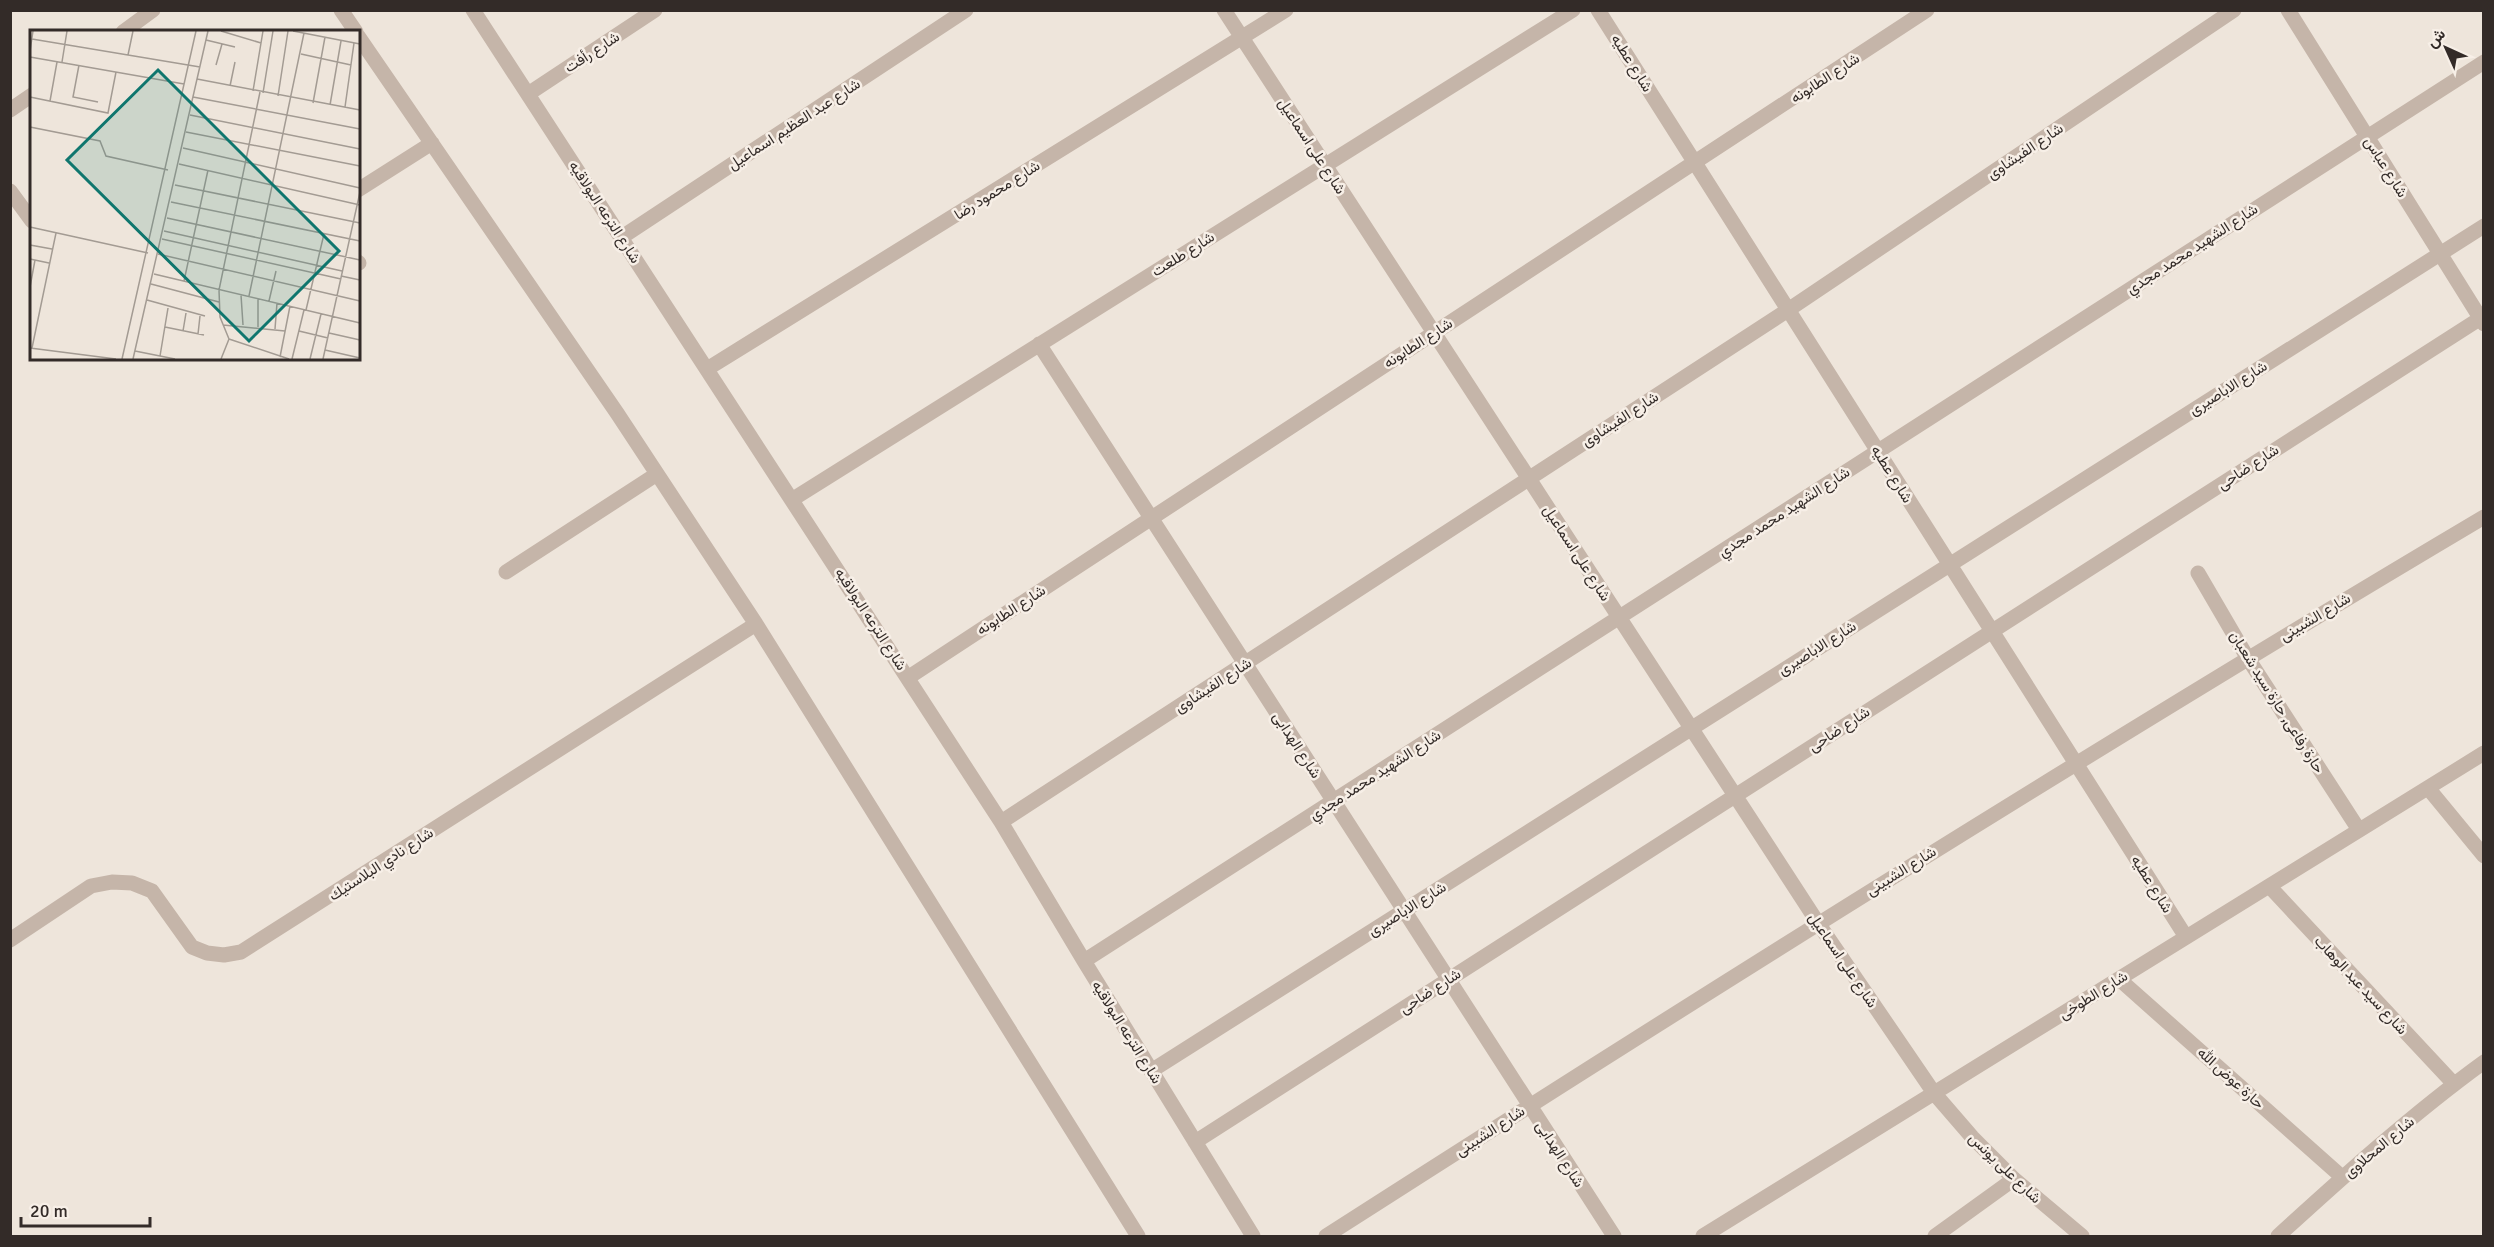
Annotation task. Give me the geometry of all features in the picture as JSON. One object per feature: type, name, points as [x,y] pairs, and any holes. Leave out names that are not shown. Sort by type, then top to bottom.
[{"type":"street","points":[[126,30],[153,10]]},
{"type":"street","points":[[341,10],[355,30]]},
{"type":"street","name":"شارع الترعه البولاقيه","points":[[473,10],[909,677],[1001,822],[1253,1236]]},
{"type":"street","name":"شارع رأفت","points":[[528,94],[655,10]]},
{"type":"street","name":"شارع عبد العظيم اسماعيل","points":[[622,237],[966,10]]},
{"type":"street","name":"شارع على اسماعيل","points":[[1224,10],[1818,923],[1934,1093]]},
{"type":"street","name":"شارع محمود رضا","points":[[707,369],[1243,39],[1286,10]]},
{"type":"street","name":"شارع طلعت","points":[[793,499],[1573,10]]},
{"type":"street","name":"شارع عطيه","points":[[1598,10],[2186,937]]},
{"type":"street","name":"شارع الطابونه","points":[[909,677],[1927,10]]},
{"type":"street","name":"شارع الفيشاوى","points":[[1001,822],[1788,310],[2234,10]]},
{"type":"street","name":"شارع عباس","points":[[2288,10],[2482,319]]},
{"type":"street","points":[[360,39],[657,474],[756,624],[1138,1236]]},
{"type":"street","name":"شارع الشهيد محمد مجدي","points":[[1084,961],[2484,63]]},
{"type":"street","points":[[10,110],[30,96]]},
{"type":"street","points":[[360,189],[432,143]]},
{"type":"street","points":[[10,191],[30,218]]},
{"type":"street","name":"شارع الاباصيرى","points":[[1151,1071],[2484,226]]},
{"type":"street","name":"شارع ضاحى","points":[[1195,1142],[2482,319]]},
{"type":"street","name":"شارع الهدابى","points":[[1039,344],[1614,1236]]},
{"type":"street","points":[[506,572],[657,474]]},
{"type":"street","name":"شارع الشبينى","points":[[1326,1236],[1818,923],[2247,657],[2484,517]]},
{"type":"street","name":"حارة رفاعى, حارة سيد شعبان","points":[[2198,573],[2247,657],[2359,830]]},
{"type":"street","name":"شارع نادي البلاستيك","points":[[10,940],[91,886],[112,882],[132,883],[152,891],[192,947],[207,953],[224,955],[241,952],[756,624]]},
{"type":"street","name":"شارع الطوخى","points":[[1703,1236],[2484,753]]},
{"type":"street","points":[[2428,788],[2484,856]]},
{"type":"street","name":"شارع سيد عبد الوهاب","points":[[2269,886],[2454,1084]]},
{"type":"street","name":"حارة عوض الله","points":[[2119,979],[2342,1177]]},
{"type":"street","name":"شارع المحلاوى","points":[[2278,1236],[2342,1177],[2484,1062]]},
{"type":"street","name":"شارع على يونس","points":[[1934,1093],[1972,1137],[2014,1179],[2082,1236]]},
{"type":"street","points":[[1935,1236],[2014,1179]]}]
